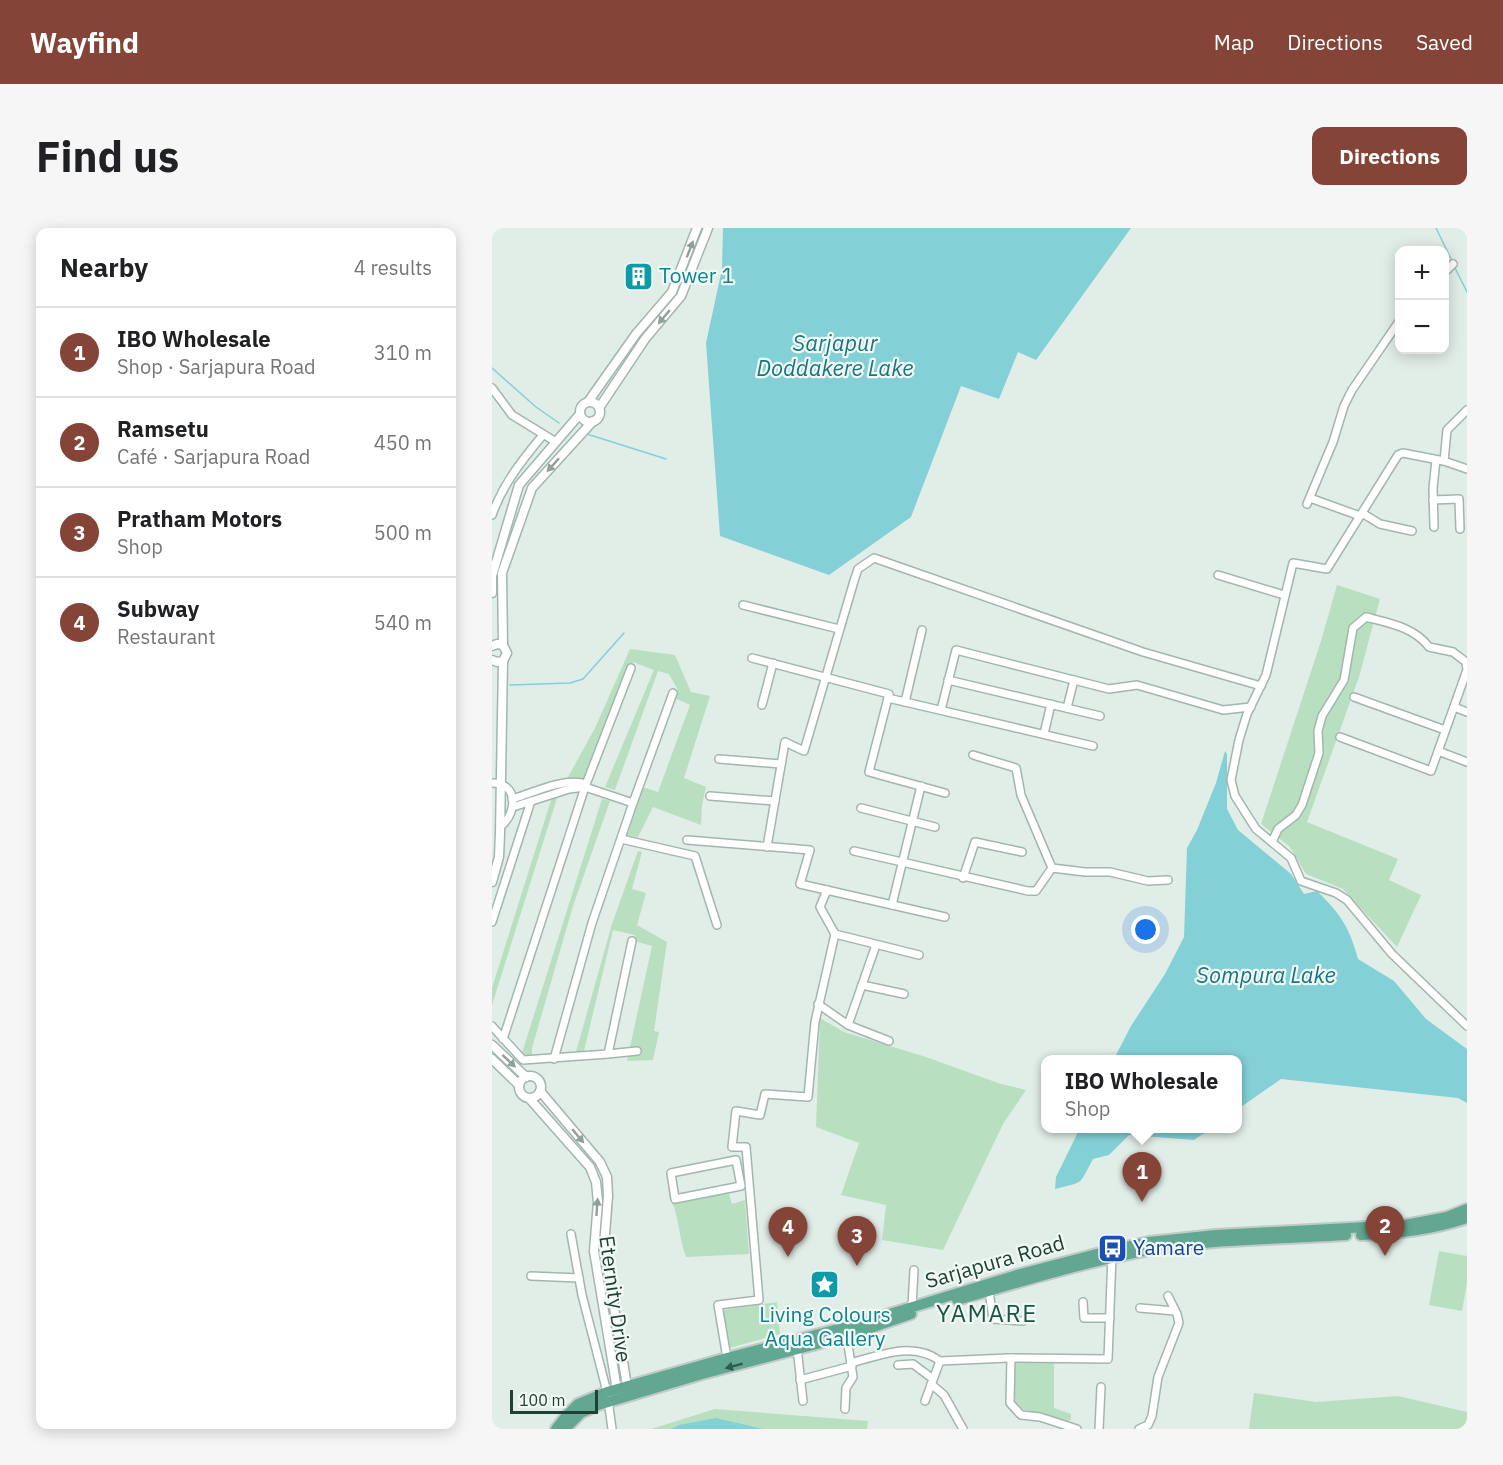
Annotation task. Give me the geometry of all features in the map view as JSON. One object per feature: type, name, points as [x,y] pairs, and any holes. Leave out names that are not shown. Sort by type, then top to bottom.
[{"type":"main road","name":"Sarjapura Road","points":[[1291,1235],[1405,1225],[1447,1217],[1467,1209]]},
{"type":"main road","name":"Sarjapura Road","points":[[556,1429],[578,1404],[727,1358],[846,1331],[916,1312],[1149,1242],[1194,1237],[1406,1233],[1438,1227],[1467,1218]]},
{"type":"main road","name":"Sarjapura Road","points":[[565,1429],[581,1413],[615,1393],[797,1348],[912,1306],[1017,1275],[1112,1254]]},
{"type":"street","points":[[492,593],[492,576],[519,486],[580,414],[581,407],[588,402],[636,334],[672,291],[697,228]]},
{"type":"street","points":[[492,882],[499,857],[501,826],[497,783],[503,661],[507,653],[503,645],[502,573],[532,488],[599,415],[599,408],[645,339],[681,296],[708,228]]},
{"type":"street","points":[[1449,268],[1453,264]]},
{"type":"street","points":[[1395,327],[1352,390],[1344,406],[1334,442],[1308,501],[1361,514],[1380,524],[1412,531]]},
{"type":"street","points":[[492,388],[512,415],[556,442]]},
{"type":"street","points":[[588,402],[595,403],[599,408]]},
{"type":"street","points":[[1434,527],[1433,500],[1447,430],[1467,410]]},
{"type":"street","points":[[580,414],[586,421],[592,422]]},
{"type":"street","points":[[492,515],[498,497],[518,464],[543,435]]},
{"type":"street","points":[[1467,469],[1440,460],[1403,453],[1398,455],[1327,568],[1293,562],[1266,675],[1239,740],[1231,780],[1235,796],[1256,829],[1291,858],[1301,881],[1336,893],[1347,900],[1392,954],[1467,1026]]},
{"type":"street","points":[[1433,500],[1459,500],[1460,529]]},
{"type":"street","points":[[511,513],[521,519]]},
{"type":"street","points":[[768,847],[785,742],[804,751],[858,569],[874,558],[1143,652],[1260,686]]},
{"type":"street","points":[[1218,575],[1284,595]]},
{"type":"street","points":[[743,605],[839,629]]},
{"type":"street","points":[[1272,842],[1278,829],[1296,815],[1302,805],[1319,753],[1318,730],[1322,716],[1344,680],[1353,627],[1366,617],[1385,622],[1412,631],[1429,647],[1453,652],[1467,662],[1467,670],[1431,771],[1340,737]]},
{"type":"street","points":[[905,702],[922,630]]},
{"type":"street","points":[[492,646],[503,645]]},
{"type":"street","points":[[941,710],[956,650],[1109,689],[1137,685],[1223,710],[1251,707]]},
{"type":"street","points":[[752,658],[889,694],[869,772],[945,793]]},
{"type":"street","points":[[492,660],[503,661]]},
{"type":"street","points":[[762,705],[773,663]]},
{"type":"street","points":[[503,1039],[585,787],[631,668]]},
{"type":"street","points":[[948,680],[1100,716]]},
{"type":"street","points":[[1067,708],[1074,680]]},
{"type":"street","points":[[554,1059],[592,923],[673,693]]},
{"type":"street","points":[[888,698],[1093,746]]},
{"type":"street","points":[[1354,698],[1445,730]]},
{"type":"street","points":[[1044,734],[1051,704]]},
{"type":"street","points":[[1454,707],[1467,712]]},
{"type":"street","points":[[1438,751],[1467,762]]},
{"type":"street","points":[[973,755],[1016,768],[1021,795],[1052,868]]},
{"type":"street","points":[[719,759],[781,764]]},
{"type":"street","points":[[513,803],[568,782],[582,783],[585,787]]},
{"type":"street","points":[[497,783],[507,789],[513,803],[510,816],[501,826]]},
{"type":"street","points":[[892,905],[921,786]]},
{"type":"street","points":[[513,803],[531,801],[569,789],[585,787],[633,803]]},
{"type":"street","points":[[710,796],[775,801]]},
{"type":"street","points":[[492,922],[531,801]]},
{"type":"street","points":[[861,808],[935,827]]},
{"type":"street","points":[[621,839],[695,856],[717,925]]},
{"type":"street","points":[[687,840],[810,850],[800,884],[945,918]]},
{"type":"street","points":[[963,878],[975,842],[1022,852]]},
{"type":"street","points":[[854,851],[963,878],[1028,891],[1036,891],[1052,868]]},
{"type":"street","points":[[1052,868],[1110,872],[1148,880],[1168,880]]},
{"type":"street","points":[[727,1358],[718,1305],[759,1300],[746,1147],[732,1147],[736,1111],[760,1114],[765,1094],[808,1097],[815,1022],[835,934],[820,907],[827,890]]},
{"type":"street","points":[[835,934],[919,955]]},
{"type":"street","points":[[608,1054],[632,941]]},
{"type":"street","points":[[848,1025],[876,945]]},
{"type":"street","points":[[862,985],[904,994]]},
{"type":"street","points":[[818,1004],[848,1025],[889,1041]]},
{"type":"street","points":[[492,1026],[523,1060],[637,1051]]},
{"type":"street","name":"Eternity Drive","points":[[492,1045],[526,1077],[537,1078],[541,1084],[540,1091],[600,1162],[607,1177],[608,1196],[604,1246],[615,1393]]},
{"type":"street","name":"Eternity Drive","points":[[492,1059],[519,1085],[521,1093],[529,1098],[590,1167],[596,1182],[598,1202],[594,1251],[615,1393]]},
{"type":"street","points":[[519,1085],[526,1077]]},
{"type":"street","points":[[529,1098],[536,1097],[540,1091]]},
{"type":"street","points":[[736,1160],[739,1172],[741,1186],[675,1199],[671,1173],[736,1160]]},
{"type":"street","points":[[739,1172],[748,1171]]},
{"type":"street","points":[[572,1234],[579,1278],[615,1393],[612,1429]]},
{"type":"street","points":[[801,1380],[891,1352],[912,1351],[930,1354],[940,1362],[1011,1358],[1108,1359],[1112,1254]]},
{"type":"street","points":[[912,1306],[914,1270]]},
{"type":"street","points":[[531,1276],[579,1278]]},
{"type":"street","points":[[989,1291],[993,1319],[1023,1321]]},
{"type":"street","points":[[1139,1429],[1148,1425],[1152,1416],[1158,1377],[1179,1323],[1168,1296]]},
{"type":"street","points":[[1083,1302],[1084,1318],[1110,1318]]},
{"type":"street","points":[[1140,1308],[1175,1311]]},
{"type":"street","points":[[845,1409],[846,1388],[853,1377],[846,1331]]},
{"type":"street","points":[[797,1348],[803,1401]]},
{"type":"street","points":[[1011,1358],[1010,1403],[1021,1415],[1040,1417],[1077,1429]]},
{"type":"street","points":[[925,1401],[940,1362]]},
{"type":"street","points":[[898,1365],[913,1364],[932,1382],[944,1395],[963,1429]]},
{"type":"street","points":[[1099,1429],[1101,1387]]},
{"type":"green space","points":[[1337,585],[1380,599],[1359,677],[1307,822],[1398,859],[1389,880],[1421,895],[1397,947],[1343,889],[1306,874],[1290,847],[1261,824]]},
{"type":"green space","points":[[630,649],[675,655],[691,692],[710,696],[684,778],[706,787],[701,825],[653,807],[638,837],[627,836],[643,787],[658,792],[690,705],[675,698],[678,690],[669,674],[658,671],[615,790],[605,787],[654,670],[633,662],[584,780],[567,779],[595,728]]},
{"type":"green space","points":[[558,795],[492,1005],[492,988],[552,797]]},
{"type":"green space","points":[[602,799],[610,801],[573,906],[532,1048],[532,1056],[527,1056],[522,1053]]},
{"type":"green space","points":[[638,851],[642,852],[632,889],[646,893],[637,925],[667,942],[654,1031],[659,1032],[653,1060],[627,1061],[652,946],[634,941],[635,935],[613,930],[584,1051],[576,1052],[612,924]]},
{"type":"green space","points":[[820,1018],[844,1032],[926,1057],[998,1083],[1026,1090],[1003,1124],[943,1250],[882,1240],[886,1205],[841,1195],[859,1143],[816,1127]]},
{"type":"green space","points":[[728,1191],[732,1204],[745,1200],[749,1254],[686,1257],[672,1202]]},
{"type":"green space","points":[[1439,1251],[1467,1256],[1467,1283],[1462,1311],[1429,1305]]},
{"type":"green space","points":[[777,1302],[780,1334],[729,1348],[723,1310]]},
{"type":"green space","points":[[1018,1360],[1054,1361],[1054,1408],[1071,1414],[1071,1420],[1065,1422],[1019,1408],[1014,1404],[1013,1362]]},
{"type":"green space","points":[[1254,1393],[1316,1402],[1398,1396],[1467,1412],[1467,1429],[1249,1429]]},
{"type":"green space","points":[[715,1409],[868,1421],[867,1429],[651,1429]]},
{"type":"water","name":"Sarjapur Doddakere Lake","points":[[723,228],[1131,228],[1036,360],[1018,352],[999,399],[961,386],[911,517],[829,575],[720,536],[706,343],[722,269]]},
{"type":"water","name":"Sompura Lake","points":[[1225,751],[1227,754],[1227,809],[1238,830],[1291,874],[1304,894],[1317,891],[1343,922],[1358,959],[1394,981],[1426,1019],[1467,1049],[1467,1103],[1458,1098],[1281,1079],[1242,1106],[1242,1055],[1116,1055],[1131,1026],[1165,974],[1184,937],[1187,848],[1216,783]]},
{"type":"water","points":[[1078,1133],[1204,1133],[1194,1140],[1129,1135],[1109,1155],[1093,1159],[1077,1183],[1055,1189],[1056,1177]]},
{"type":"water","points":[[716,1418],[763,1429],[671,1429],[679,1425]]},
{"type":"waterway","points":[[1436,228],[1452,261]]},
{"type":"waterway","points":[[1454,266],[1467,292]]},
{"type":"waterway","points":[[492,368],[536,407],[559,423]]},
{"type":"waterway","points":[[587,434],[666,459]]},
{"type":"waterway","points":[[510,685],[570,683],[583,679],[624,633]]},
{"type":"place","name":"Tower 1","points":[[638,276]]},
{"type":"place","name":"IBO Wholesale","points":[[1142,1202]]},
{"type":"place","name":"Yamare","points":[[1112,1248]]},
{"type":"place","name":"Ramsetu","points":[[1385,1256]]},
{"type":"place","name":"Subway","points":[[788,1257]]},
{"type":"place","name":"Pratham Motors","points":[[857,1266]]},
{"type":"place","name":"Living Colours Aqua Gallery","points":[[825,1284]]},
{"type":"district","name":"YAMARE","points":[[987,1314]]}]
